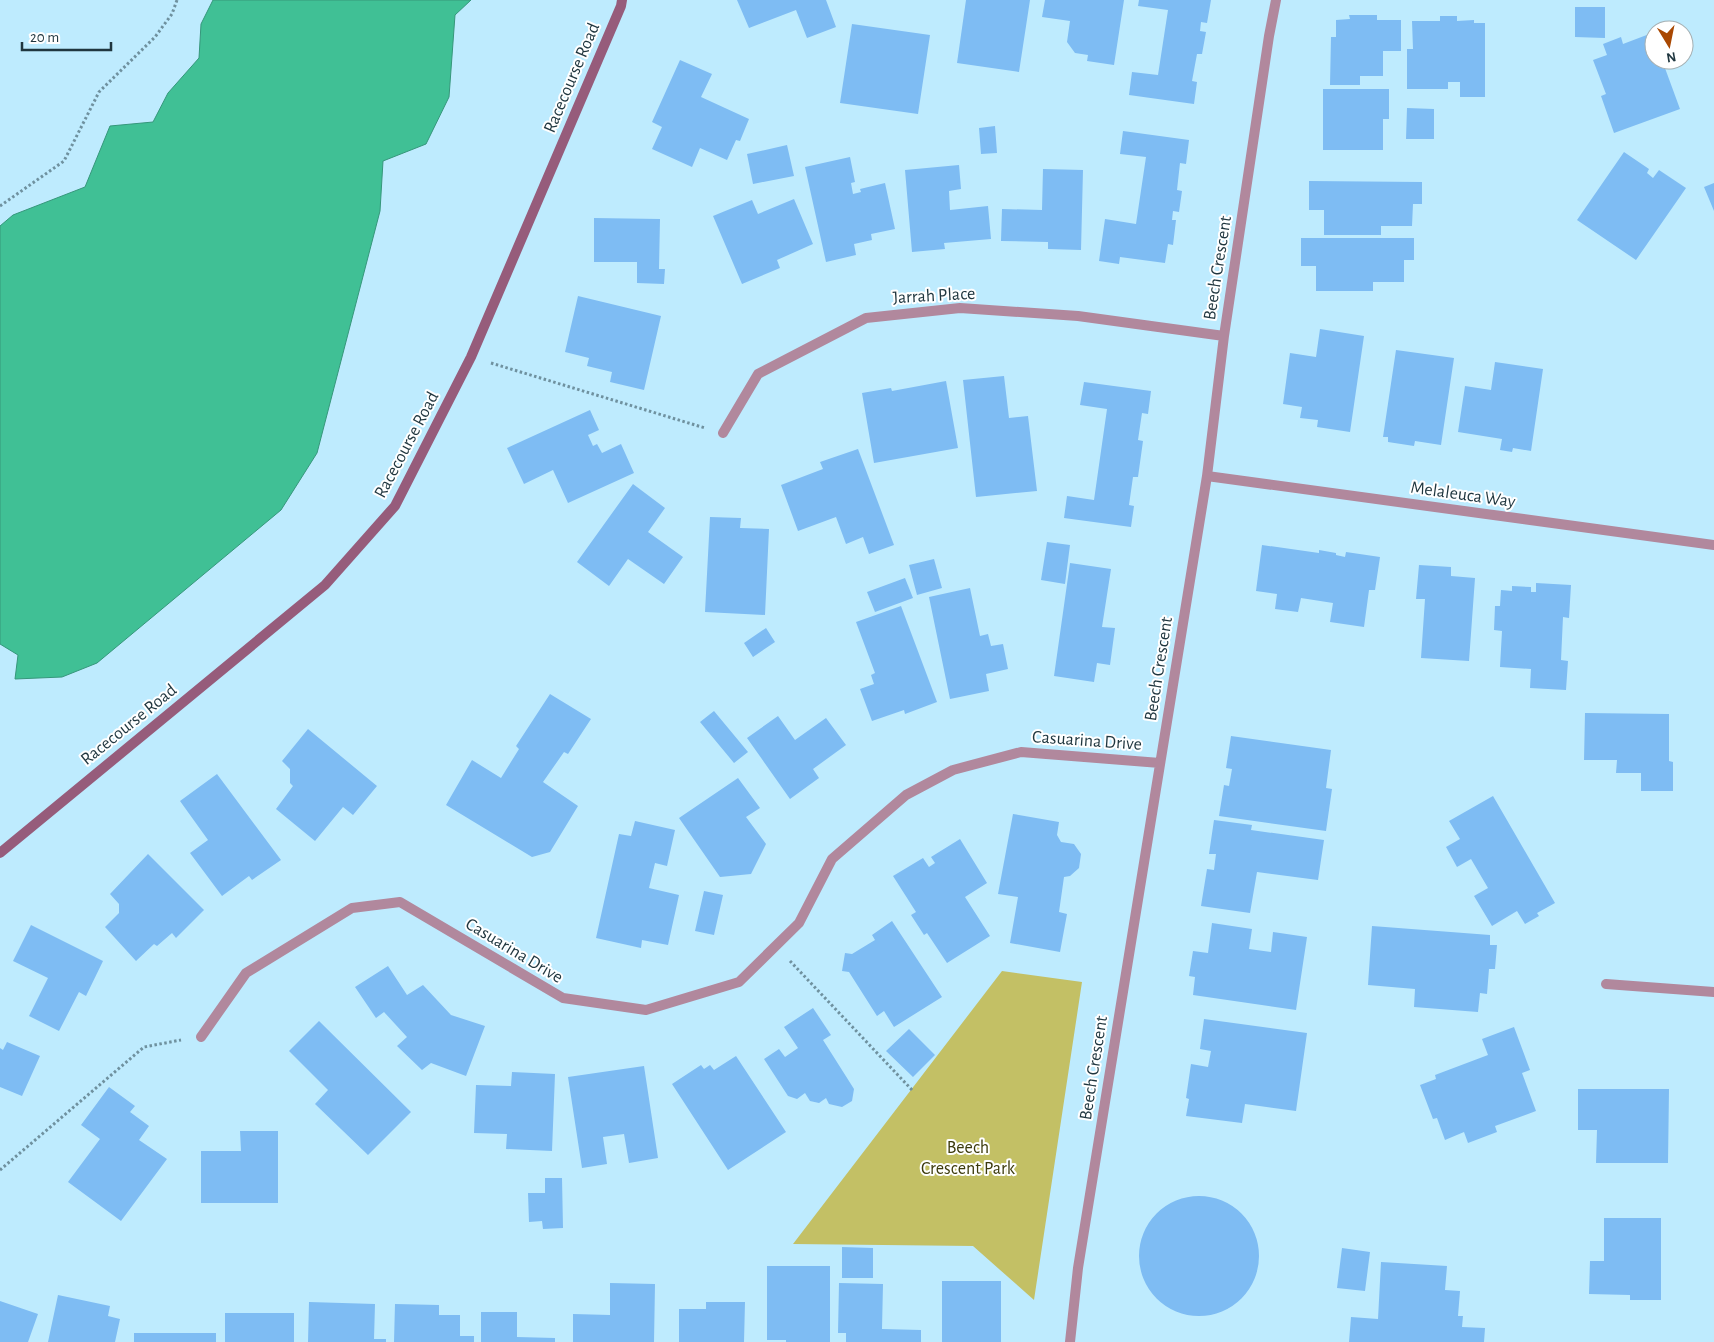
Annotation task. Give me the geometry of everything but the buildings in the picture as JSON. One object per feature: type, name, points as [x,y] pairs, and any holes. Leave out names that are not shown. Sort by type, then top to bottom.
[{"type":"street","name":"Racecourse Road","points":[[0,853],[325,585],[396,506],[471,357],[622,0]]},
{"type":"street","name":"Beech Crescent","points":[[1070,1342],[1078,1268],[1207,476],[1224,336],[1276,0]]},
{"type":"street","name":"Jarrah Place","points":[[723,434],[758,374],[866,318],[960,308],[1078,316],[1224,336]]},
{"type":"street","name":"Melaleuca Way","points":[[1207,476],[1714,545]]},
{"type":"street","name":"Casuarina Drive","points":[[201,1037],[246,973],[352,908],[400,902],[563,998],[646,1010],[739,982],[799,923],[832,860],[906,795],[953,770],[1021,752],[1160,763]]},
{"type":"street","points":[[1606,984],[1714,992]]},
{"type":"path","points":[[0,206],[64,161],[99,92],[155,37],[172,14],[177,0]]},
{"type":"path","points":[[471,357],[723,434]]},
{"type":"path","points":[[775,947],[913,1091]]},
{"type":"path","points":[[0,1170],[144,1047],[201,1037]]},
{"type":"green space","name":"Beech Crescent Park","points":[[1002,971],[1082,982],[1034,1300],[973,1246],[793,1244]]},
{"type":"shaded area","points":[[213,0],[471,0],[455,15],[449,97],[426,144],[383,161],[380,211],[317,453],[281,510],[97,663],[62,677],[15,679],[18,655],[0,644],[0,226],[13,215],[85,187],[110,126],[153,122],[168,93],[199,58],[201,24]]}]
